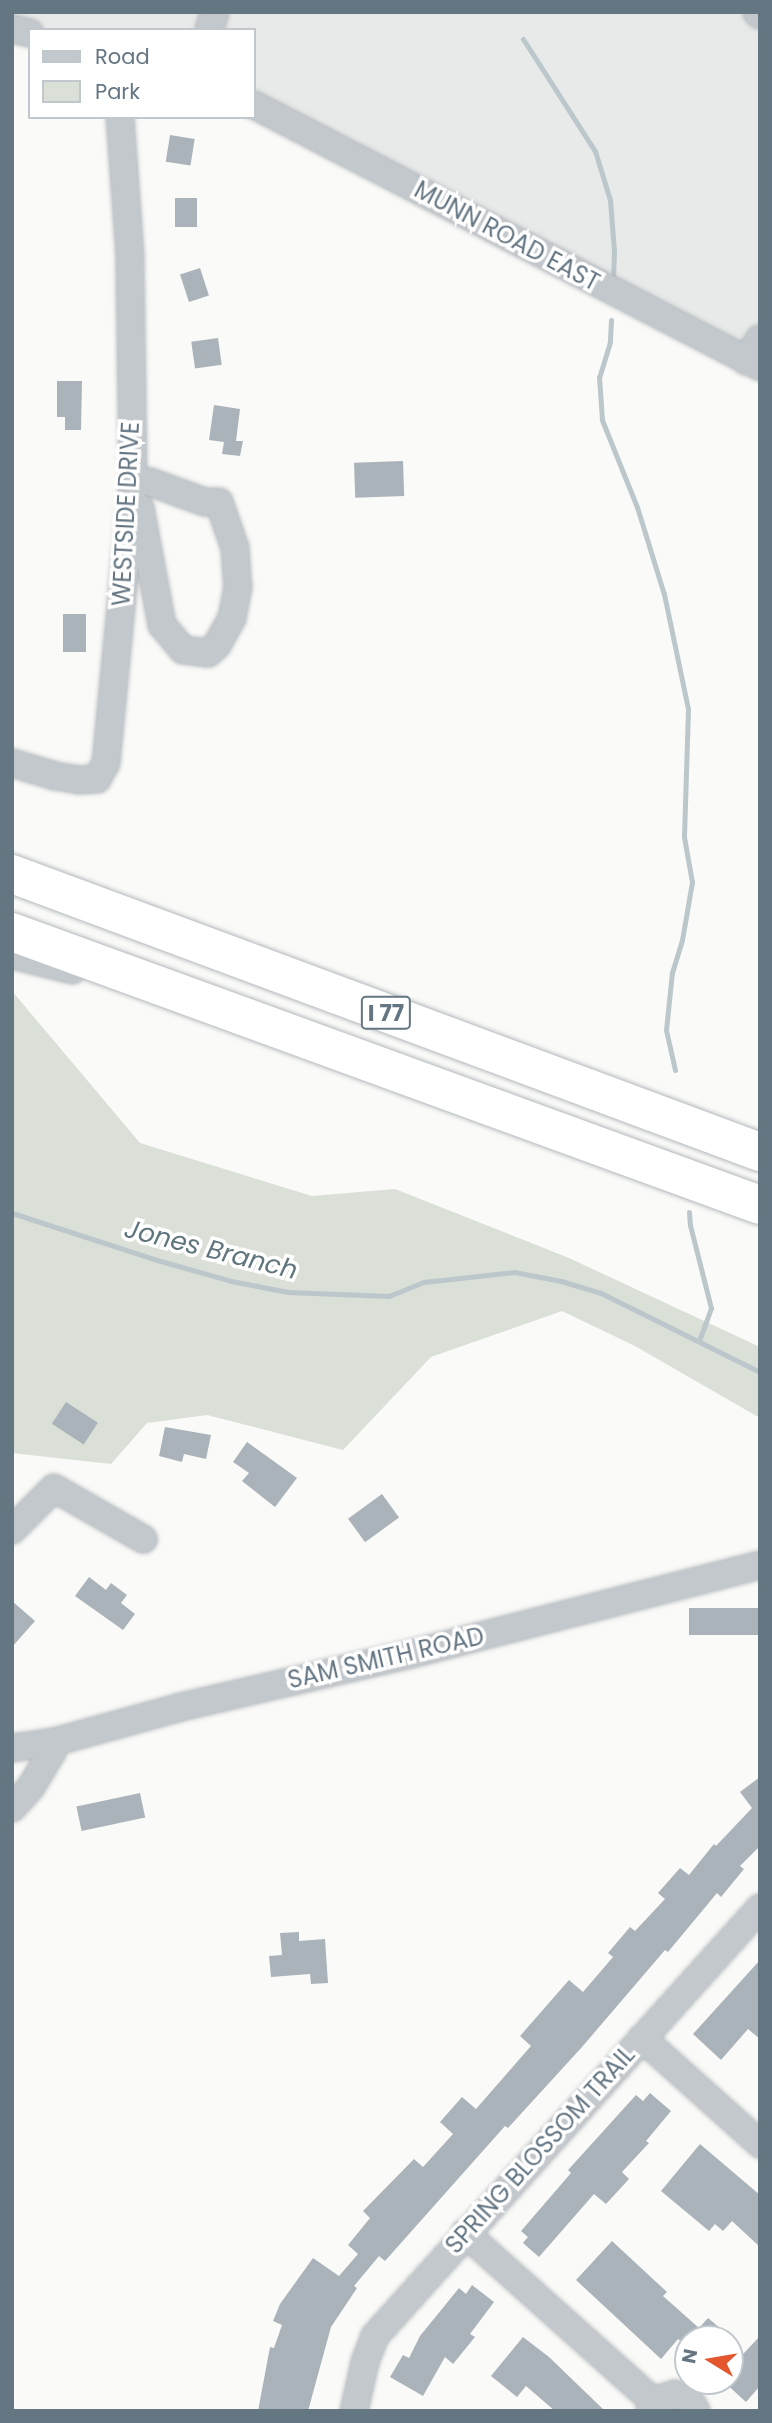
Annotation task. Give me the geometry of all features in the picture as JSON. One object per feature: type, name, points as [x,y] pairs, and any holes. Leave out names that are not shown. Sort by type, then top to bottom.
[{"type":"highway","name":"I 77","points":[[12,874],[760,1152]]},
{"type":"highway","name":"I 77","points":[[12,932],[760,1205]]},
{"type":"street","name":"MUNN ROAD EAST","points":[[256,107],[755,355]]},
{"type":"street","name":"WESTSIDE DRIVE","points":[[12,763],[79,780],[97,779],[106,763],[142,484],[120,119]]},
{"type":"street","points":[[142,484],[205,502],[219,502],[225,515],[235,548],[238,587],[232,618],[217,645],[208,653],[183,650],[162,625],[141,516],[139,495],[142,484]]},
{"type":"street","points":[[12,955],[80,972],[165,988]]},
{"type":"street","points":[[12,1530],[54,1488],[143,1539]]},
{"type":"street","name":"SAM SMITH ROAD","points":[[12,1748],[54,1742],[181,1707],[411,1654],[760,1565]]},
{"type":"street","points":[[12,1808],[31,1787],[52,1752],[54,1742]]},
{"type":"street","name":"SPRING BLOSSOM TRAIL","points":[[354,2411],[365,2362],[375,2336],[760,1908]]},
{"type":"street","points":[[642,2038],[760,2144]]},
{"type":"street","points":[[466,2233],[652,2407],[675,2395],[690,2401],[696,2411]]},
{"type":"shaded area","points":[[12,12],[760,12],[760,362],[256,97],[256,28],[42,28],[12,20]]},
{"type":"green space","points":[[12,991],[140,1143],[312,1196],[395,1189],[569,1258],[760,1347],[760,1418],[635,1346],[562,1311],[431,1357],[343,1450],[207,1415],[147,1423],[111,1464],[12,1453]]},
{"type":"building","points":[[170,135],[195,139],[190,166],[166,162]]},
{"type":"building","points":[[175,198],[197,198],[197,227],[175,227]]},
{"type":"building","points":[[200,268],[209,296],[189,302],[180,274]]},
{"type":"building","points":[[218,338],[222,365],[195,368],[191,342]]},
{"type":"building","points":[[57,381],[82,381],[81,430],[65,430],[65,417],[57,417]]},
{"type":"building","points":[[214,405],[240,409],[236,441],[243,441],[240,456],[222,454],[224,442],[209,440]]},
{"type":"building","points":[[403,461],[404,496],[355,498],[354,463]]},
{"type":"building","points":[[63,614],[86,614],[86,652],[63,652]]},
{"type":"building","points":[[66,1402],[98,1423],[84,1445],[52,1424]]},
{"type":"building","points":[[165,1427],[211,1435],[206,1459],[184,1454],[182,1462],[159,1456]]},
{"type":"building","points":[[247,1442],[297,1478],[275,1507],[242,1481],[249,1473],[233,1462]]},
{"type":"building","points":[[382,1494],[399,1517],[365,1542],[348,1519]]},
{"type":"building","points":[[89,1577],[106,1590],[111,1583],[127,1595],[121,1603],[135,1614],[123,1630],[75,1596]]},
{"type":"building","points":[[12,1601],[35,1621],[12,1647]]},
{"type":"building","points":[[689,1608],[760,1608],[760,1635],[689,1635]]},
{"type":"building","points":[[760,1777],[760,1846],[740,1866],[744,1869],[721,1897],[717,1893],[668,1952],[665,1950],[582,2047],[508,2128],[505,2126],[385,2261],[379,2256],[354,2286],[357,2288],[331,2327],[308,2411],[258,2411],[270,2347],[274,2348],[282,2325],[273,2321],[280,2304],[313,2258],[339,2276],[358,2254],[348,2245],[370,2218],[363,2211],[414,2159],[423,2167],[453,2134],[440,2122],[462,2097],[476,2109],[531,2046],[520,2036],[569,1980],[583,1992],[613,1957],[608,1953],[630,1927],[635,1931],[665,1899],[658,1893],[680,1868],[689,1875],[714,1844],[716,1846],[752,1808],[740,1792]]},
{"type":"building","points":[[140,1793],[145,1817],[82,1831],[76,1807]]},
{"type":"building","points":[[299,1932],[299,1941],[325,1939],[328,1983],[311,1984],[310,1974],[271,1977],[269,1956],[282,1955],[280,1933]]},
{"type":"building","points":[[760,1960],[760,2039],[748,2029],[721,2060],[693,2034]]},
{"type":"building","points":[[650,2093],[671,2111],[646,2141],[649,2143],[622,2172],[629,2179],[606,2204],[594,2194],[539,2257],[523,2243],[528,2237],[521,2231],[571,2173],[568,2170],[636,2095],[643,2101]]},
{"type":"building","points":[[700,2144],[760,2195],[760,2247],[732,2221],[723,2231],[715,2224],[709,2231],[661,2191]]},
{"type":"building","points":[[612,2241],[667,2292],[663,2296],[696,2325],[674,2325],[674,2344],[661,2359],[576,2280]]},
{"type":"building","points":[[472,2285],[494,2302],[470,2334],[475,2337],[453,2364],[445,2357],[423,2396],[390,2377],[403,2355],[409,2358],[420,2336],[459,2288],[466,2294]]},
{"type":"building","points":[[708,2318],[716,2325],[702,2325]]},
{"type":"building","points":[[760,2336],[760,2386],[746,2402],[738,2395],[744,2395],[744,2353]]},
{"type":"building","points":[[523,2337],[549,2357],[605,2411],[555,2411],[526,2386],[517,2397],[491,2376]]},
{"type":"waterway","points":[[523,39],[595,151],[610,200],[613,278]]},
{"type":"waterway","points":[[611,320],[610,342],[599,377],[602,420],[637,507],[664,594],[688,709],[684,837],[692,882],[682,940],[672,972],[666,1030],[675,1070]]},
{"type":"waterway","points":[[689,1212],[711,1308],[699,1341]]},
{"type":"waterway","name":"Jones Branch","points":[[12,1213],[157,1260],[231,1281],[288,1292],[389,1296],[424,1282],[514,1272],[561,1281],[601,1293],[760,1372]]}]
